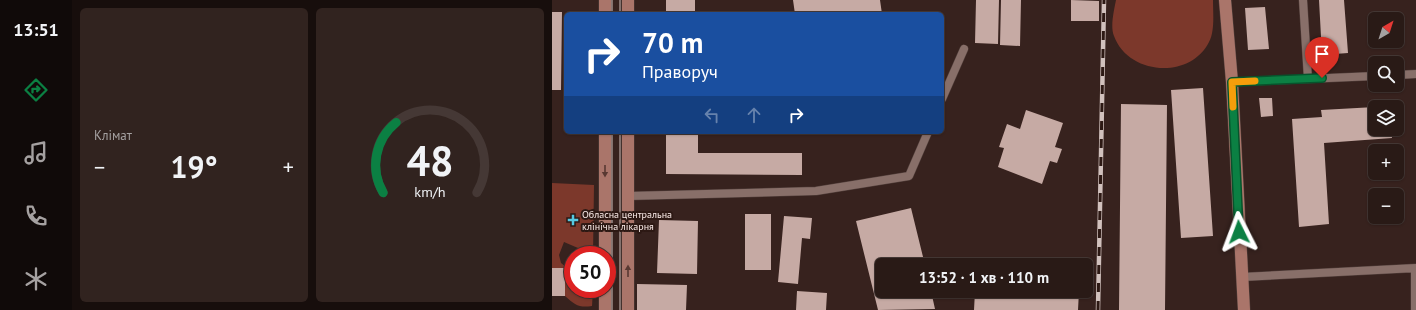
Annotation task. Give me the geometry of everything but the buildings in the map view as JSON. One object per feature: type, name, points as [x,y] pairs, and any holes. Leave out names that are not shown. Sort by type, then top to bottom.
[{"type":"street","points":[[605,0],[605,12]]},
{"type":"street","points":[[628,0],[628,12]]},
{"type":"street","points":[[1225,0],[1232,82],[1244,310]]},
{"type":"street","points":[[605,134],[605,246]]},
{"type":"street","points":[[628,134],[628,310]]},
{"type":"street","points":[[605,298],[605,310]]},
{"type":"lane","points":[[1303,0],[1308,79]]},
{"type":"lane","points":[[944,94],[964,49]]},
{"type":"lane","points":[[1404,75],[1416,74]]},
{"type":"lane","points":[[1232,82],[1368,76]]},
{"type":"lane","points":[[628,196],[816,191],[909,176],[927,134]]},
{"type":"lane","points":[[1242,277],[1415,269],[1415,310]]},
{"type":"shaded area","points":[[1116,0],[1213,0],[1211,38],[1200,54],[1188,63],[1174,67],[1160,68],[1145,65],[1132,59],[1121,49],[1114,36],[1112,23]]},
{"type":"shaded area","name":"Обласна центральна клінічна лікарня","points":[[552,183],[594,185],[593,246],[573,246],[564,242],[559,255],[564,268],[552,268]]},
{"type":"shaded area","name":"Обласна центральна клінічна лікарня","points":[[567,298],[592,298],[592,306],[584,307],[572,302]]},
{"type":"tram line","points":[[612,0],[612,12]]},
{"type":"tram line","points":[[620,0],[620,12]]},
{"type":"tram line","points":[[612,134],[612,310]]},
{"type":"tram line","points":[[620,134],[620,310]]},
{"type":"railway","points":[[1098,310],[1104,0]]},
{"type":"slow traffic","points":[[1233,107],[1232,82],[1255,81]]},
{"type":"place","name":"Обласна центральна клінічна лікарня","points":[[573,220]]},
{"type":"route","points":[[1239,232],[1232,82],[1322,78]]}]
